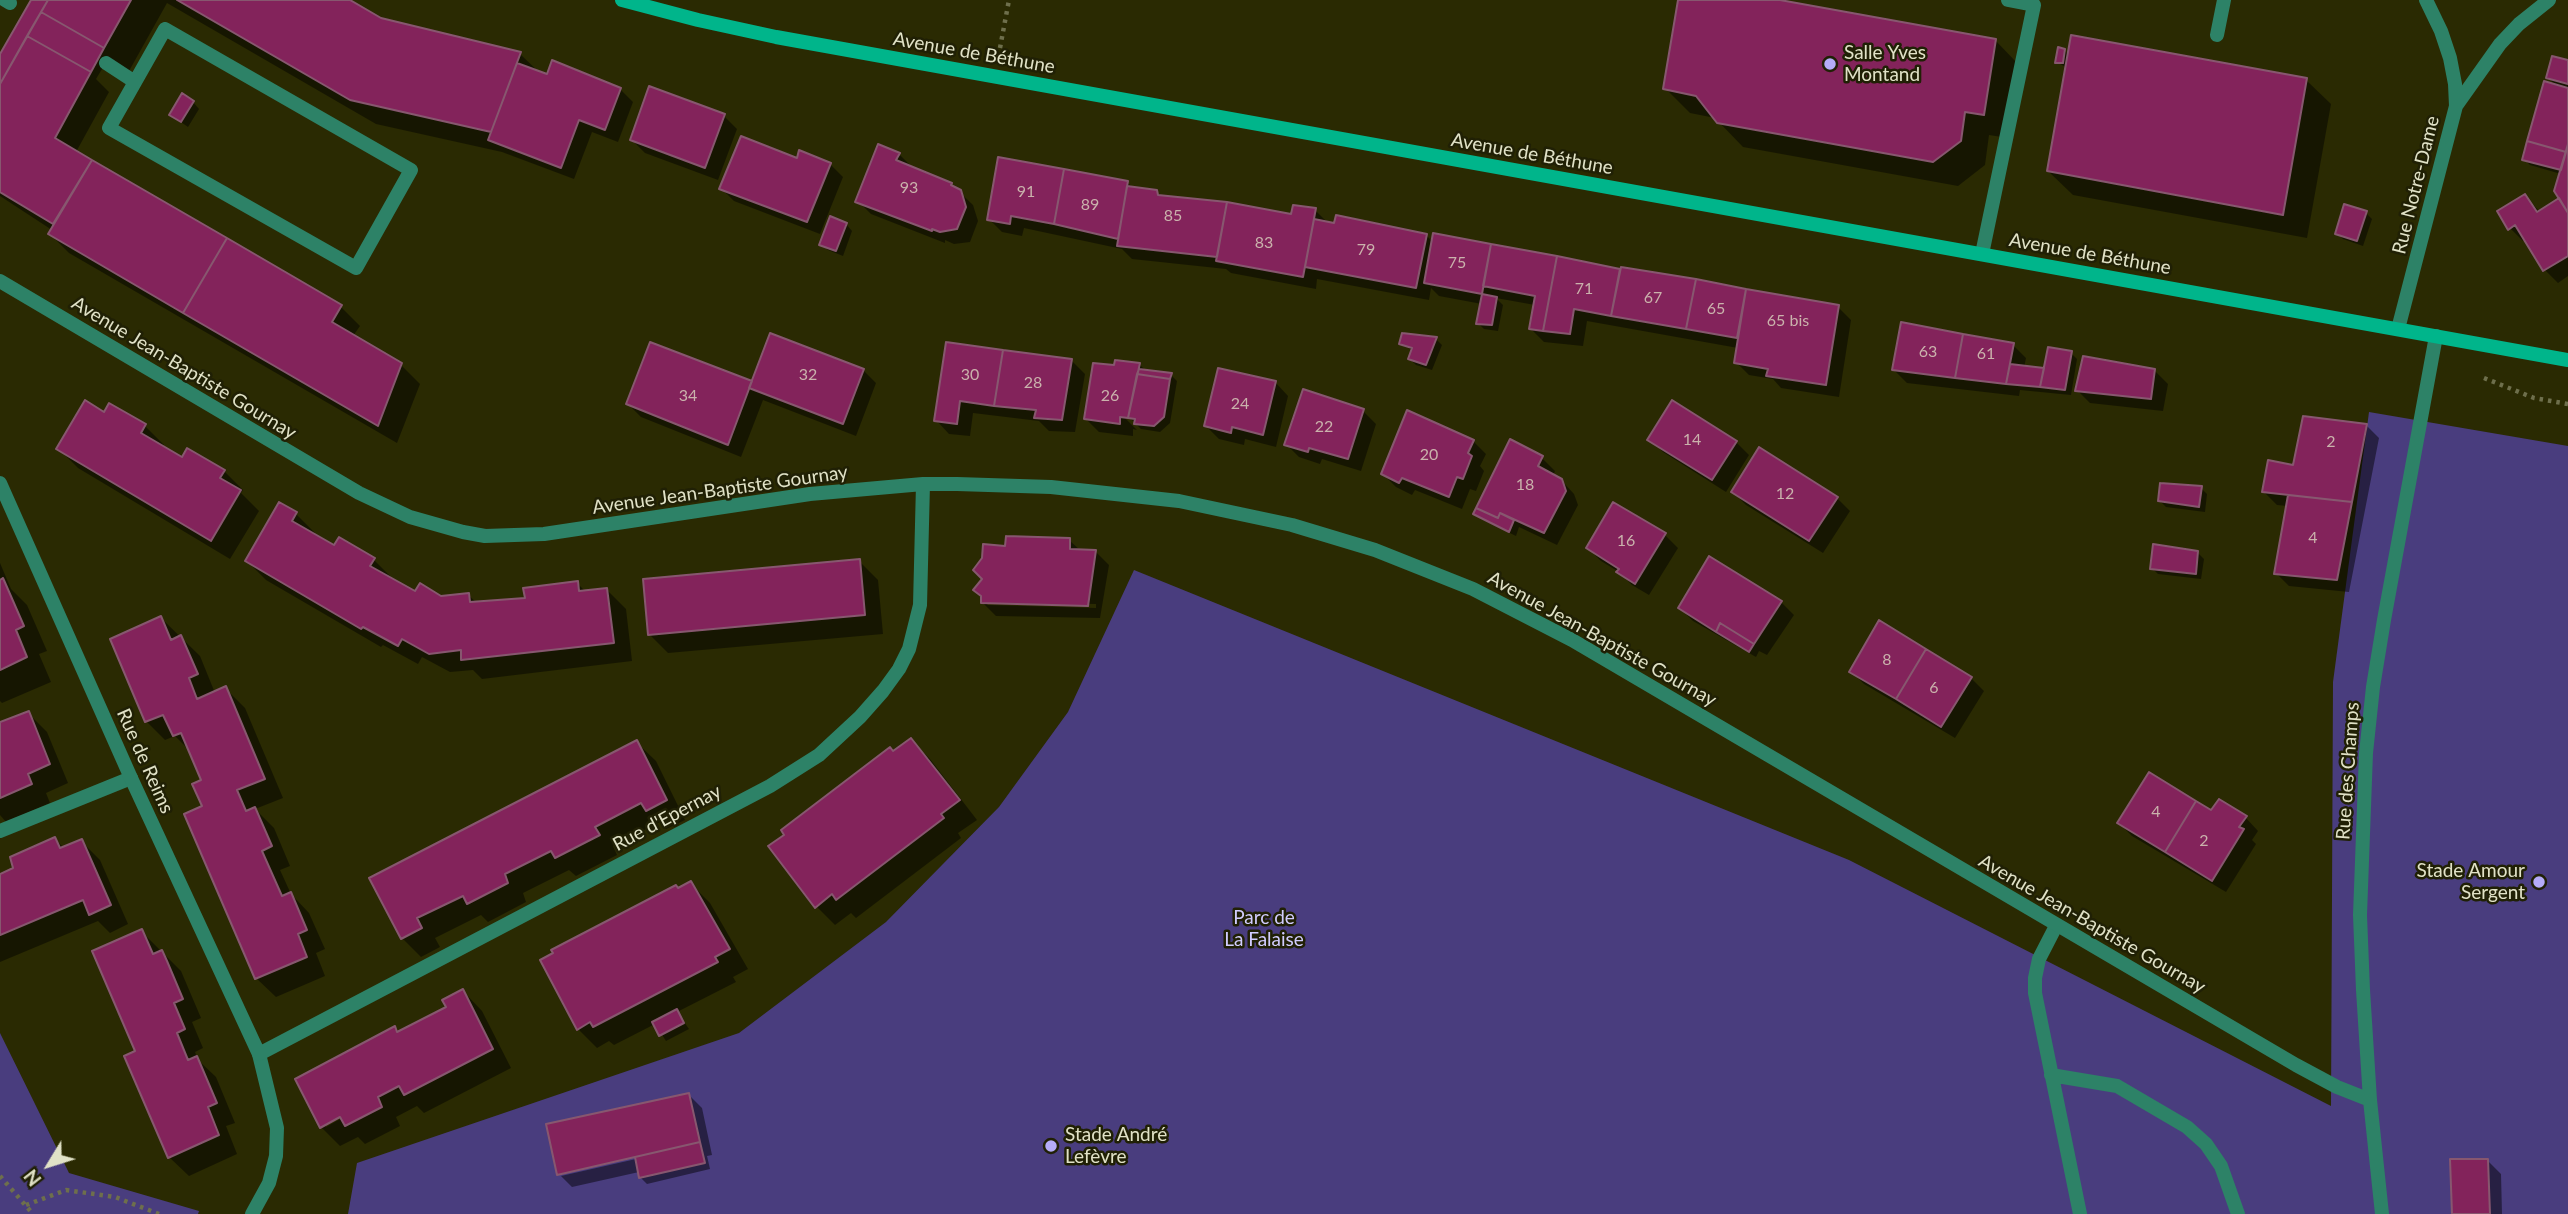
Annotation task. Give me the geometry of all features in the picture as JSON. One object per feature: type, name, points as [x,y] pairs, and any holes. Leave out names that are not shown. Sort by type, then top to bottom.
[{"type":"street","name":"Avenue de Béthune","points":[[622,0],[763,34],[2568,360]]},
{"type":"street","points":[[1982,254],[2034,5],[2008,0]]},
{"type":"street","points":[[2217,35],[2224,0]]},
{"type":"street","points":[[2426,0],[2441,32],[2449,58],[2455,84],[2456,106]]},
{"type":"street","name":"Rue Notre-Dame","points":[[2398,329],[2456,106],[2500,44],[2519,24],[2549,0]]},
{"type":"street","points":[[165,29],[411,170],[355,268],[109,128],[135,82],[165,29]]},
{"type":"street","points":[[106,63],[135,82]]},
{"type":"street","name":"Avenue Jean-Baptiste Gournay","points":[[0,281],[359,493],[410,516],[463,532],[485,536],[544,534],[810,494],[923,484],[1051,487],[1179,501],[1292,525],[1375,550],[1472,589],[1572,640],[2296,1065],[2337,1087],[2370,1100]]},
{"type":"street","name":"Rue des Champs","points":[[2382,1214],[2370,1100],[2360,915],[2368,730],[2384,620],[2436,336]]},
{"type":"street","name":"Rue de Reims","points":[[0,482],[131,778],[259,1054],[277,1128],[276,1156],[269,1183],[252,1214]]},
{"type":"street","name":"Rue d'Epernay","points":[[259,1054],[769,786],[826,749],[883,691],[909,649],[920,605],[923,484]]},
{"type":"street","points":[[0,831],[131,778]]},
{"type":"street","points":[[2056,926],[2039,959],[2035,993],[2080,1214]]},
{"type":"street","points":[[2052,1074],[2117,1086],[2187,1127],[2206,1144],[2221,1166],[2238,1214]]},
{"type":"path","points":[[995,76],[1009,0]]},
{"type":"path","points":[[0,1176],[33,1214]]},
{"type":"path","points":[[26,1205],[66,1190],[116,1197],[159,1214]]},
{"type":"green space","name":"Parc de La Falaise","points":[[2369,412],[2568,446],[2568,1214],[348,1214],[357,1163],[739,1033],[886,922],[999,807],[1068,712],[1134,570],[1849,860],[2331,1106],[2333,682]]},
{"type":"green space","points":[[0,1033],[69,1173],[199,1211],[198,1214],[0,1214]]},
{"type":"building","points":[[31,0],[48,0],[0,84],[0,54]]},
{"type":"building","points":[[48,0],[131,0],[104,48],[41,12]]},
{"type":"building","points":[[177,0],[350,0],[381,18],[521,52],[491,132],[350,100]]},
{"type":"building","name":"Salle Yves Montand","points":[[1678,0],[1780,0],[1996,39],[1984,115],[1965,112],[1961,141],[1933,162],[1717,123],[1696,96],[1663,89]]},
{"type":"building","points":[[41,12],[104,48],[91,72],[27,36]]},
{"type":"building","points":[[2071,35],[2307,78],[2283,215],[2047,171]]},
{"type":"building","points":[[27,36],[91,72],[55,138],[92,160],[53,224],[0,192],[0,84]]},
{"type":"building","points":[[2058,47],[2065,49],[2063,63],[2055,63]]},
{"type":"building","points":[[2552,56],[2568,60],[2568,84],[2546,78]]},
{"type":"building","points":[[552,60],[621,88],[605,130],[579,120],[561,168],[488,140],[517,63],[547,74]]},
{"type":"building","points":[[2544,81],[2568,88],[2566,152],[2527,141]]},
{"type":"building","points":[[649,86],[725,114],[705,168],[630,140]]},
{"type":"building","points":[[182,93],[194,101],[181,122],[169,115]]},
{"type":"building","points":[[741,136],[797,158],[799,150],[831,163],[807,222],[719,189]]},
{"type":"building","points":[[2527,141],[2566,152],[2561,170],[2522,160]]},
{"type":"building","points":[[878,144],[900,153],[896,160],[952,183],[951,185],[961,190],[966,207],[957,229],[932,231],[855,202]]},
{"type":"building","points":[[2568,144],[2568,213],[2554,191]]},
{"type":"building","points":[[998,157],[1064,169],[1054,224],[1011,216],[1010,224],[987,220]]},
{"type":"building","points":[[92,160],[227,238],[183,313],[48,234]]},
{"type":"building","points":[[1064,169],[1128,181],[1118,239],[1054,224]]},
{"type":"building","points":[[1127,186],[1157,190],[1158,195],[1227,202],[1217,257],[1117,246]]},
{"type":"building","points":[[2525,194],[2537,212],[2559,198],[2568,213],[2568,256],[2543,271],[2515,225],[2508,230],[2497,211]]},
{"type":"building","points":[[1227,202],[1291,214],[1293,205],[1316,208],[1303,277],[1216,261]]},
{"type":"building","points":[[2344,204],[2367,211],[2357,241],[2335,234]]},
{"type":"building","points":[[1336,215],[1427,234],[1416,288],[1305,267],[1314,219],[1334,223]]},
{"type":"building","points":[[830,216],[847,223],[836,251],[819,245]]},
{"type":"building","points":[[1433,233],[1491,244],[1482,294],[1424,283]]},
{"type":"building","points":[[227,238],[342,305],[332,322],[402,363],[378,426],[183,313]]},
{"type":"building","points":[[1491,244],[1557,256],[1543,331],[1529,329],[1535,296],[1483,286]]},
{"type":"building","points":[[1557,256],[1620,269],[1611,316],[1574,309],[1570,334],[1543,331]]},
{"type":"building","points":[[1621,267],[1696,279],[1686,329],[1611,316]]},
{"type":"building","points":[[1696,279],[1746,289],[1737,338],[1686,329]]},
{"type":"building","points":[[1746,289],[1839,305],[1826,385],[1766,376],[1768,369],[1734,363]]},
{"type":"building","points":[[1482,294],[1497,297],[1492,325],[1476,324]]},
{"type":"building","points":[[1901,322],[1963,334],[1955,378],[1892,370]]},
{"type":"building","points":[[770,333],[864,369],[843,424],[749,388]]},
{"type":"building","points":[[1402,333],[1437,337],[1426,365],[1408,359],[1412,348],[1399,344]]},
{"type":"building","points":[[1963,334],[2014,343],[2006,384],[1955,378]]},
{"type":"building","points":[[650,342],[752,381],[728,445],[626,404]]},
{"type":"building","points":[[946,342],[1003,350],[994,406],[960,401],[957,424],[934,421]]},
{"type":"building","points":[[2048,347],[2072,351],[2065,390],[2040,387]]},
{"type":"building","points":[[1003,350],[1072,359],[1062,420],[1034,418],[1036,410],[994,406]]},
{"type":"building","points":[[2083,356],[2155,369],[2151,399],[2075,391]]},
{"type":"building","points":[[1115,360],[1140,363],[1128,418],[1120,417],[1120,424],[1084,419],[1093,363],[1114,365]]},
{"type":"building","points":[[2010,364],[2044,368],[2040,387],[2006,384]]},
{"type":"building","points":[[1218,368],[1276,381],[1263,435],[1232,427],[1231,433],[1204,426]]},
{"type":"building","points":[[1139,369],[1172,373],[1170,379],[1137,374]]},
{"type":"building","points":[[1137,374],[1170,379],[1164,417],[1154,426],[1134,424],[1135,419],[1128,418]]},
{"type":"building","points":[[1303,389],[1364,409],[1348,459],[1309,448],[1308,452],[1284,445]]},
{"type":"building","points":[[85,400],[104,412],[109,403],[146,424],[141,433],[182,457],[187,448],[225,470],[220,478],[241,490],[211,541],[56,449]]},
{"type":"building","points":[[1672,400],[1737,441],[1712,480],[1647,440]]},
{"type":"building","points":[[1407,410],[1474,440],[1468,453],[1472,456],[1463,479],[1457,477],[1449,497],[1402,478],[1399,483],[1381,474]]},
{"type":"building","points":[[2303,416],[2367,424],[2352,502],[2262,492],[2268,460],[2293,465]]},
{"type":"building","points":[[1510,439],[1543,456],[1538,466],[1562,479],[1566,491],[1544,533],[1500,513],[1498,518],[1476,508]]},
{"type":"building","points":[[1759,447],[1838,497],[1809,541],[1731,492]]},
{"type":"building","points":[[2160,483],[2202,486],[2199,507],[2158,501]]},
{"type":"building","points":[[2288,495],[2352,502],[2337,580],[2274,574]]},
{"type":"building","points":[[279,502],[297,512],[292,521],[334,545],[339,537],[375,558],[370,566],[415,591],[420,583],[441,596],[469,593],[470,602],[525,598],[523,588],[578,581],[579,591],[607,588],[614,643],[461,660],[461,650],[429,654],[402,639],[398,646],[363,627],[361,629],[245,561]]},
{"type":"building","points":[[1613,502],[1666,533],[1635,584],[1616,572],[1619,569],[1586,548]]},
{"type":"building","points":[[1476,508],[1498,518],[1500,513],[1514,520],[1509,532],[1473,514]]},
{"type":"building","points":[[1006,536],[1070,538],[1070,549],[1096,550],[1088,606],[981,603],[981,596],[973,590],[982,579],[973,570],[982,558],[983,544],[1005,546]]},
{"type":"building","points":[[2153,544],[2198,551],[2196,574],[2150,569]]},
{"type":"building","points":[[1709,556],[1782,601],[1754,644],[1720,623],[1716,632],[1678,608]]},
{"type":"building","points":[[860,559],[865,615],[648,635],[643,579]]},
{"type":"building","points":[[3,578],[24,626],[16,630],[27,657],[0,670],[0,580]]},
{"type":"building","points":[[161,616],[171,640],[181,635],[198,674],[189,678],[197,699],[226,686],[265,779],[237,790],[246,811],[255,807],[272,846],[262,851],[282,896],[291,892],[307,930],[298,934],[307,957],[255,979],[184,814],[202,806],[192,784],[201,780],[181,733],[173,736],[163,715],[145,722],[110,639]]},
{"type":"building","points":[[1879,620],[1926,649],[1896,699],[1849,672]]},
{"type":"building","points":[[1720,623],[1754,644],[1749,652],[1716,632]]},
{"type":"building","points":[[1926,649],[1972,677],[1941,727],[1896,699]]},
{"type":"building","points":[[29,711],[50,764],[28,774],[32,784],[0,798],[0,722]]},
{"type":"building","points":[[911,738],[960,800],[941,814],[944,818],[836,900],[832,894],[815,908],[768,846],[784,835],[781,830],[890,747],[893,751]]},
{"type":"building","points":[[637,740],[667,800],[646,811],[641,803],[595,827],[600,835],[555,858],[551,851],[505,874],[508,883],[467,904],[463,896],[417,918],[422,928],[401,939],[369,878]]},
{"type":"building","points":[[2149,772],[2196,801],[2165,852],[2117,823]]},
{"type":"building","points":[[2219,799],[2247,816],[2239,827],[2244,829],[2212,881],[2165,852],[2196,801],[2211,810]]},
{"type":"building","points":[[55,837],[60,848],[82,839],[111,905],[89,915],[83,900],[0,935],[0,874],[13,868],[10,857]]},
{"type":"building","points":[[691,881],[730,949],[715,957],[718,962],[593,1027],[590,1022],[577,1030],[540,960],[553,953],[551,950],[676,885],[678,888]]},
{"type":"building","points":[[142,929],[153,954],[162,950],[167,961],[183,999],[174,1003],[185,1029],[177,1033],[188,1060],[197,1056],[217,1103],[208,1107],[219,1135],[168,1158],[124,1056],[135,1051],[92,951]]},
{"type":"building","points":[[463,989],[493,1049],[404,1095],[399,1086],[378,1097],[382,1107],[345,1126],[340,1117],[320,1128],[295,1079],[395,1026],[397,1032],[446,1007],[442,1000]]},
{"type":"building","points":[[677,1009],[684,1023],[659,1036],[652,1022]]},
{"type":"building","points":[[689,1093],[700,1142],[557,1175],[546,1124]]},
{"type":"building","points":[[700,1142],[705,1163],[639,1178],[635,1157]]},
{"type":"building","points":[[2450,1159],[2488,1159],[2490,1214],[2452,1214]]},
{"type":"place","name":"Salle Yves Montand","points":[[1830,64]]},
{"type":"place","name":"Stade Amour Sergent","points":[[2539,882]]},
{"type":"place","name":"Stade André Lefèvre","points":[[1051,1146]]}]
